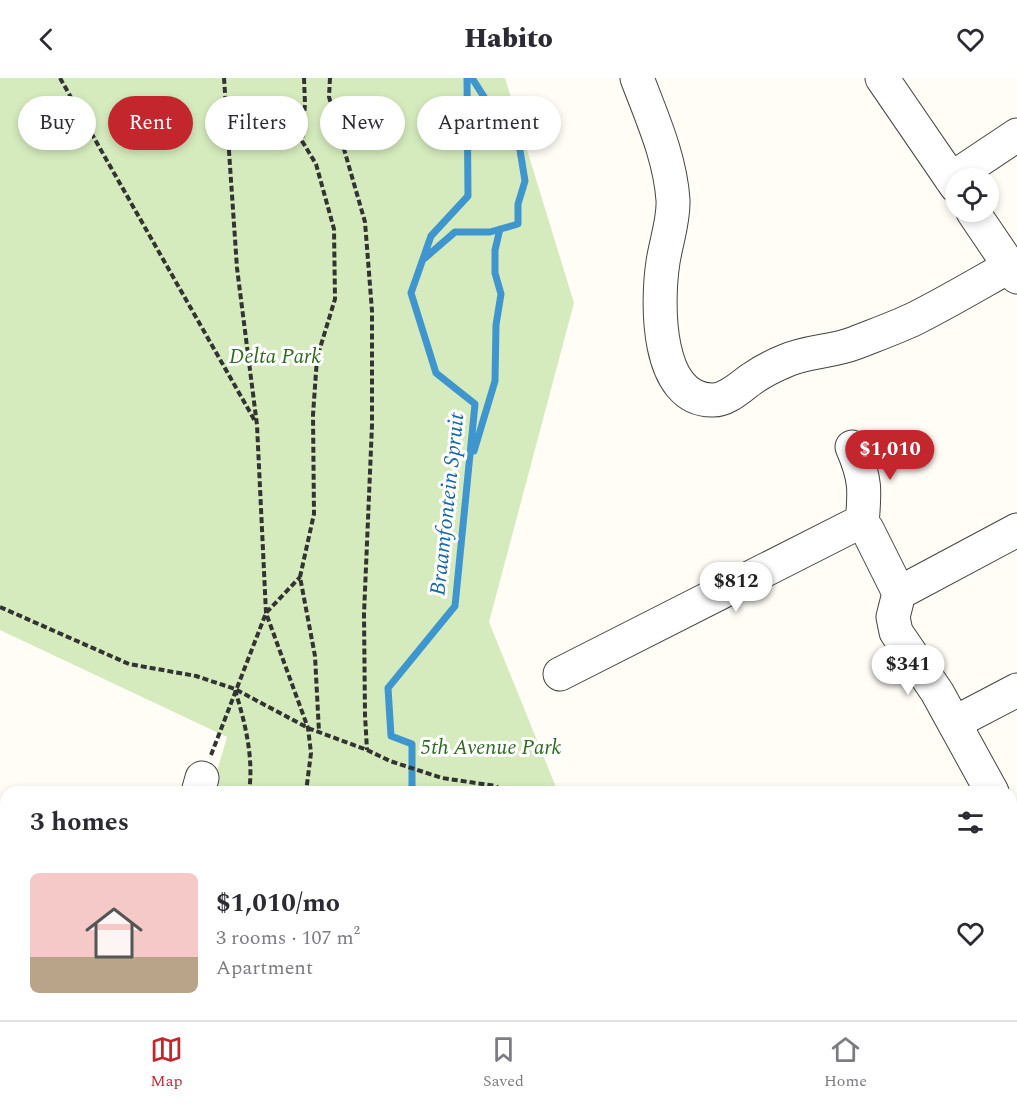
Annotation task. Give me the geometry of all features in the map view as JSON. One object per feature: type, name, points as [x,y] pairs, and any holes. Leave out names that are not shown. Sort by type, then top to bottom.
[{"type":"street","points":[[637,78],[666,157],[672,193],[671,221],[661,286],[660,309],[664,345],[673,374],[692,394],[704,398],[722,398],[766,370],[785,361],[800,355],[852,344],[914,319],[1013,272],[980,222]]},
{"type":"street","points":[[882,78],[945,171]]},
{"type":"street","points":[[973,168],[1017,135]]},
{"type":"street","points":[[852,447],[860,464],[865,488],[862,524],[870,535],[899,593],[894,612],[894,629],[937,692],[989,786]]},
{"type":"street","points":[[560,674],[855,524],[862,524]]},
{"type":"street","points":[[899,593],[1017,530]]},
{"type":"street","points":[[954,723],[1017,690]]},
{"type":"path","points":[[60,78],[257,425]]},
{"type":"path","points":[[224,78],[237,268],[257,425],[266,612],[308,728],[310,753],[307,786]]},
{"type":"path","points":[[304,78],[305,104],[302,141],[316,164],[334,229],[335,299],[317,358],[313,415],[314,514],[300,577],[315,656],[319,732]]},
{"type":"path","points":[[330,78],[329,97],[365,222],[372,311],[372,425],[364,614],[364,716],[368,750]]},
{"type":"path","points":[[200,785],[266,612],[300,577]]},
{"type":"path","points":[[0,607],[129,664],[196,676],[235,689],[308,728],[368,750],[390,761],[442,778],[496,786]]},
{"type":"path","points":[[235,689],[245,721],[252,775],[250,786]]},
{"type":"green space","name":"Delta Park","points":[[0,78],[505,78],[511,96],[417,96],[417,150],[527,150],[574,303],[489,622],[556,786],[213,786],[227,737],[0,630]]},
{"type":"waterway","name":"Braamfontein Spruit","points":[[412,786],[412,744],[391,736],[388,688],[455,606],[475,404],[436,373],[411,293],[431,236],[468,196],[467,78]]},
{"type":"waterway","points":[[425,258],[455,232],[490,232],[518,224],[518,204],[525,181],[519,144],[500,122],[472,78]]},
{"type":"waterway","points":[[474,451],[495,381],[496,325],[501,294],[495,273],[495,250],[500,229]]},
{"type":"park label","name":"5th Avenue Park","points":[[491,747]]}]
